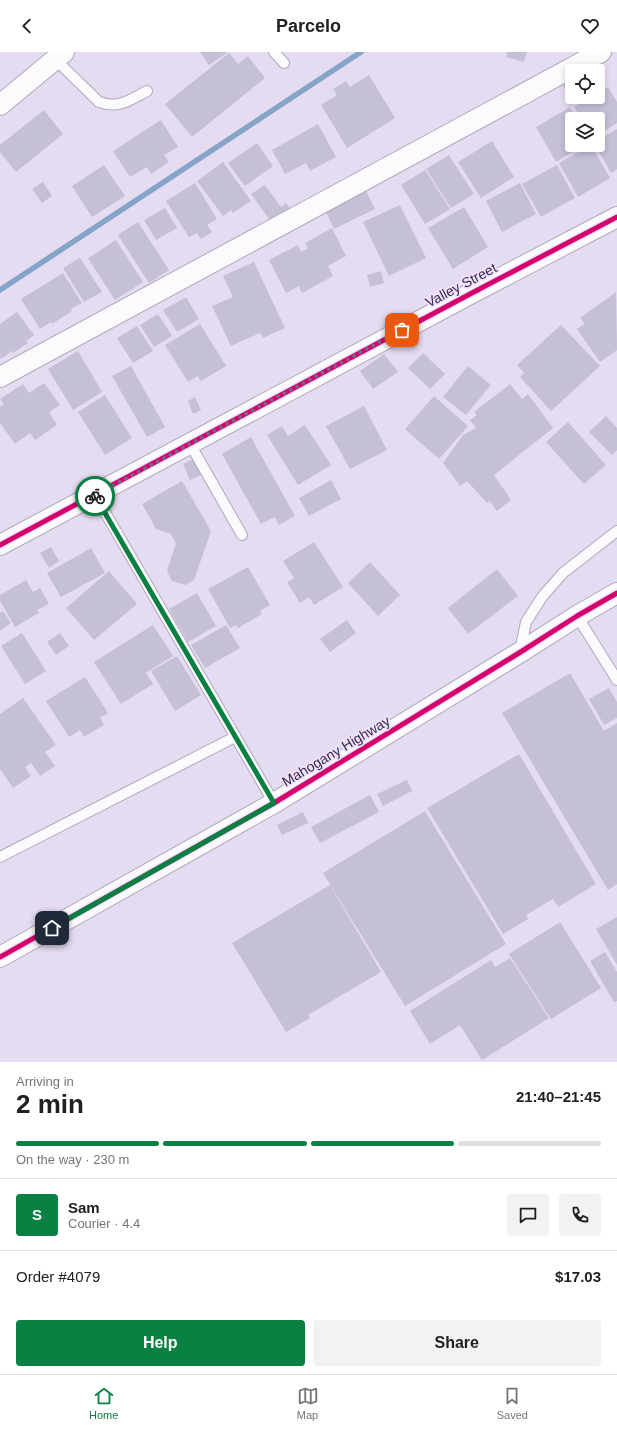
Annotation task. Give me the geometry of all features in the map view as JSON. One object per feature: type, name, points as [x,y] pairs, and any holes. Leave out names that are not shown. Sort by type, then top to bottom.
[{"type":"street","points":[[0,377],[601,52]]},
{"type":"street","points":[[0,105],[59,56]]},
{"type":"street","name":"Valley Street","points":[[0,545],[617,217]]},
{"type":"street","name":"Mahogany Highway","points":[[0,957],[274,803],[520,653],[577,616],[617,593]]},
{"type":"lane","points":[[274,52],[284,62]]},
{"type":"lane","points":[[59,56],[99,102],[108,106],[122,105],[147,91]]},
{"type":"lane","points":[[190,444],[242,535]]},
{"type":"lane","points":[[95,495],[274,803]]},
{"type":"lane","points":[[520,653],[526,622],[542,596],[563,573],[617,531]]},
{"type":"lane","points":[[577,616],[617,680]]},
{"type":"lane","points":[[0,857],[235,737]]},
{"type":"building","points":[[200,52],[228,52],[209,65]]},
{"type":"building","points":[[507,52],[527,52],[524,62],[506,57]]},
{"type":"building","points":[[229,53],[238,64],[248,56],[265,78],[192,137],[165,104]]},
{"type":"building","points":[[369,75],[395,118],[347,148],[321,105],[337,95],[333,89],[346,81],[350,87]]},
{"type":"building","points":[[565,80],[565,88],[561,83]]},
{"type":"building","points":[[608,87],[617,102],[617,123],[605,131],[605,112],[577,112],[574,107],[579,104],[605,104],[605,89]]},
{"type":"building","points":[[570,107],[573,112],[565,112],[565,152],[572,152],[556,162],[536,127]]},
{"type":"building","points":[[44,110],[63,134],[16,172],[0,152],[0,145]]},
{"type":"building","points":[[161,120],[178,147],[164,155],[169,162],[151,174],[147,167],[130,177],[113,151]]},
{"type":"building","points":[[318,124],[336,157],[310,171],[306,163],[285,174],[272,150]]},
{"type":"building","points":[[617,129],[617,169],[611,173],[599,152],[605,152],[605,136]]},
{"type":"building","points":[[492,141],[514,177],[481,198],[458,162]]},
{"type":"building","points":[[257,143],[273,166],[245,186],[228,163]]},
{"type":"building","points":[[579,152],[595,152],[610,178],[578,197],[559,163]]},
{"type":"building","points":[[449,155],[474,194],[451,208],[426,169]]},
{"type":"building","points":[[223,162],[251,201],[233,213],[231,210],[223,216],[197,181]]},
{"type":"building","points":[[104,165],[125,196],[92,217],[72,186]]},
{"type":"building","points":[[557,165],[575,198],[541,217],[522,184]]},
{"type":"building","points":[[425,170],[450,209],[425,224],[401,185]]},
{"type":"building","points":[[43,182],[52,196],[42,203],[32,189]]},
{"type":"building","points":[[195,183],[217,219],[207,225],[212,232],[201,239],[197,233],[189,237],[166,201]]},
{"type":"building","points":[[520,183],[536,214],[502,232],[486,201]]},
{"type":"building","points":[[265,185],[281,207],[286,203],[291,209],[272,223],[251,194]]},
{"type":"building","points":[[366,191],[375,209],[334,229],[325,210]]},
{"type":"building","points":[[400,205],[426,258],[389,276],[363,222]]},
{"type":"building","points":[[464,207],[488,247],[453,269],[428,228]]},
{"type":"building","points":[[165,208],[177,228],[156,240],[144,220]]},
{"type":"building","points":[[138,222],[169,270],[149,283],[118,235]]},
{"type":"building","points":[[332,228],[346,256],[328,266],[333,276],[302,293],[299,286],[286,293],[269,260],[298,245],[301,252],[308,248],[305,243]]},
{"type":"building","points":[[116,240],[143,282],[115,300],[88,258]]},
{"type":"building","points":[[80,258],[102,292],[84,302],[63,268]]},
{"type":"building","points":[[254,262],[285,328],[263,338],[260,333],[231,346],[212,306],[233,297],[223,276]]},
{"type":"building","points":[[381,271],[384,283],[370,287],[367,275]]},
{"type":"building","points":[[63,273],[82,303],[71,309],[72,311],[52,324],[51,322],[40,329],[21,299]]},
{"type":"building","points":[[616,292],[617,350],[600,362],[577,329],[585,324],[580,318]]},
{"type":"building","points":[[186,297],[199,319],[177,332],[163,310]]},
{"type":"building","points":[[17,312],[34,335],[26,341],[28,343],[13,353],[12,351],[1,359],[0,324]]},
{"type":"building","points":[[158,314],[172,336],[154,347],[140,325]]},
{"type":"building","points":[[200,324],[226,366],[201,381],[198,376],[188,382],[165,345]]},
{"type":"building","points":[[561,325],[600,366],[551,411],[520,377],[524,373],[517,365]]},
{"type":"building","points":[[137,326],[153,351],[133,363],[117,338]]},
{"type":"building","points":[[78,351],[102,392],[73,410],[48,369]]},
{"type":"building","points":[[423,353],[445,374],[430,389],[408,368]]},
{"type":"building","points":[[384,354],[398,372],[373,389],[360,371]]},
{"type":"building","points":[[131,366],[165,427],[147,437],[112,376]]},
{"type":"building","points":[[468,366],[491,385],[466,415],[443,397]]},
{"type":"building","points":[[44,383],[60,405],[49,412],[57,425],[35,440],[30,433],[15,444],[0,423],[0,407],[4,404],[0,399],[23,384],[29,393]]},
{"type":"building","points":[[510,384],[522,399],[528,394],[553,428],[494,475],[511,500],[497,511],[490,501],[487,503],[467,481],[460,486],[443,463],[463,435],[476,428],[470,420],[477,415],[474,412]]},
{"type":"building","points":[[105,395],[132,438],[105,455],[78,412]]},
{"type":"building","points":[[434,396],[468,426],[439,459],[405,429]]},
{"type":"building","points":[[195,397],[201,410],[193,414],[188,401]]},
{"type":"building","points":[[364,406],[387,450],[350,469],[326,426]]},
{"type":"building","points":[[606,416],[617,428],[617,450],[612,455],[589,432]]},
{"type":"building","points":[[568,422],[606,465],[584,484],[546,442]]},
{"type":"building","points":[[305,425],[331,465],[298,485],[267,435],[282,426],[288,436]]},
{"type":"building","points":[[251,437],[295,516],[279,525],[275,517],[261,524],[222,454]]},
{"type":"building","points":[[193,459],[201,475],[190,480],[183,464]]},
{"type":"building","points":[[331,480],[341,499],[309,516],[299,498]]},
{"type":"building","points":[[182,481],[211,531],[194,580],[185,585],[172,581],[167,571],[176,543],[171,534],[156,529],[142,504]]},
{"type":"building","points":[[314,542],[343,587],[314,605],[309,597],[300,603],[287,582],[294,578],[283,561]]},
{"type":"building","points":[[51,547],[59,561],[49,568],[40,553]]},
{"type":"building","points":[[91,548],[105,573],[61,597],[47,573]]},
{"type":"building","points":[[370,562],[400,595],[378,616],[348,583]]},
{"type":"building","points":[[248,567],[270,605],[260,611],[262,614],[238,628],[236,625],[230,628],[208,589]]},
{"type":"building","points":[[497,569],[518,596],[468,634],[448,608]]},
{"type":"building","points":[[109,571],[137,604],[94,640],[66,608]]},
{"type":"building","points":[[26,580],[33,592],[40,588],[49,604],[37,610],[39,613],[15,627],[0,601],[0,595]]},
{"type":"building","points":[[197,593],[216,626],[188,642],[169,609]]},
{"type":"building","points":[[3,611],[11,623],[0,631],[0,613]]},
{"type":"building","points":[[347,620],[356,633],[330,652],[320,639]]},
{"type":"building","points":[[153,625],[173,656],[146,673],[153,684],[121,704],[94,662]]},
{"type":"building","points":[[226,625],[240,648],[205,668],[191,645]]},
{"type":"building","points":[[22,633],[46,671],[25,684],[1,646]]},
{"type":"building","points":[[60,633],[69,646],[56,655],[47,642]]},
{"type":"building","points":[[177,656],[201,695],[175,711],[151,671]]},
{"type":"building","points":[[570,673],[604,731],[617,723],[617,884],[608,890],[502,713]]},
{"type":"building","points":[[85,677],[108,713],[100,718],[104,725],[84,737],[80,730],[69,737],[46,701]]},
{"type":"building","points":[[609,688],[617,702],[617,718],[604,725],[589,699]]},
{"type":"building","points":[[23,698],[56,745],[45,752],[55,766],[40,776],[31,763],[25,767],[31,776],[13,788],[0,769],[0,714]]},
{"type":"building","points":[[519,754],[596,884],[558,907],[553,899],[526,915],[528,919],[503,934],[427,808]]},
{"type":"building","points":[[407,780],[412,791],[383,806],[377,794]]},
{"type":"building","points":[[370,795],[379,812],[320,843],[311,827]]},
{"type":"building","points":[[425,811],[506,944],[405,1006],[323,873]]},
{"type":"building","points":[[303,812],[308,823],[282,835],[277,825]]},
{"type":"building","points":[[330,885],[381,972],[308,1015],[310,1018],[286,1032],[232,943]]},
{"type":"building","points":[[617,917],[617,965],[596,929]]},
{"type":"building","points":[[560,922],[601,988],[551,1019],[509,954]]},
{"type":"building","points":[[605,952],[617,972],[617,1001],[614,1002],[590,961]]},
{"type":"building","points":[[510,958],[549,1018],[482,1060],[460,1025],[430,1044],[410,1011],[491,960],[495,967]]},
{"type":"waterway","points":[[0,290],[361,52]]},
{"type":"cycle path","points":[[0,545],[617,217]]},
{"type":"cycle path","points":[[0,957],[274,803],[577,616],[617,593]]},
{"type":"way so far","points":[[95,496],[402,330]]},
{"type":"route","points":[[52,928],[274,803],[95,496]]}]
